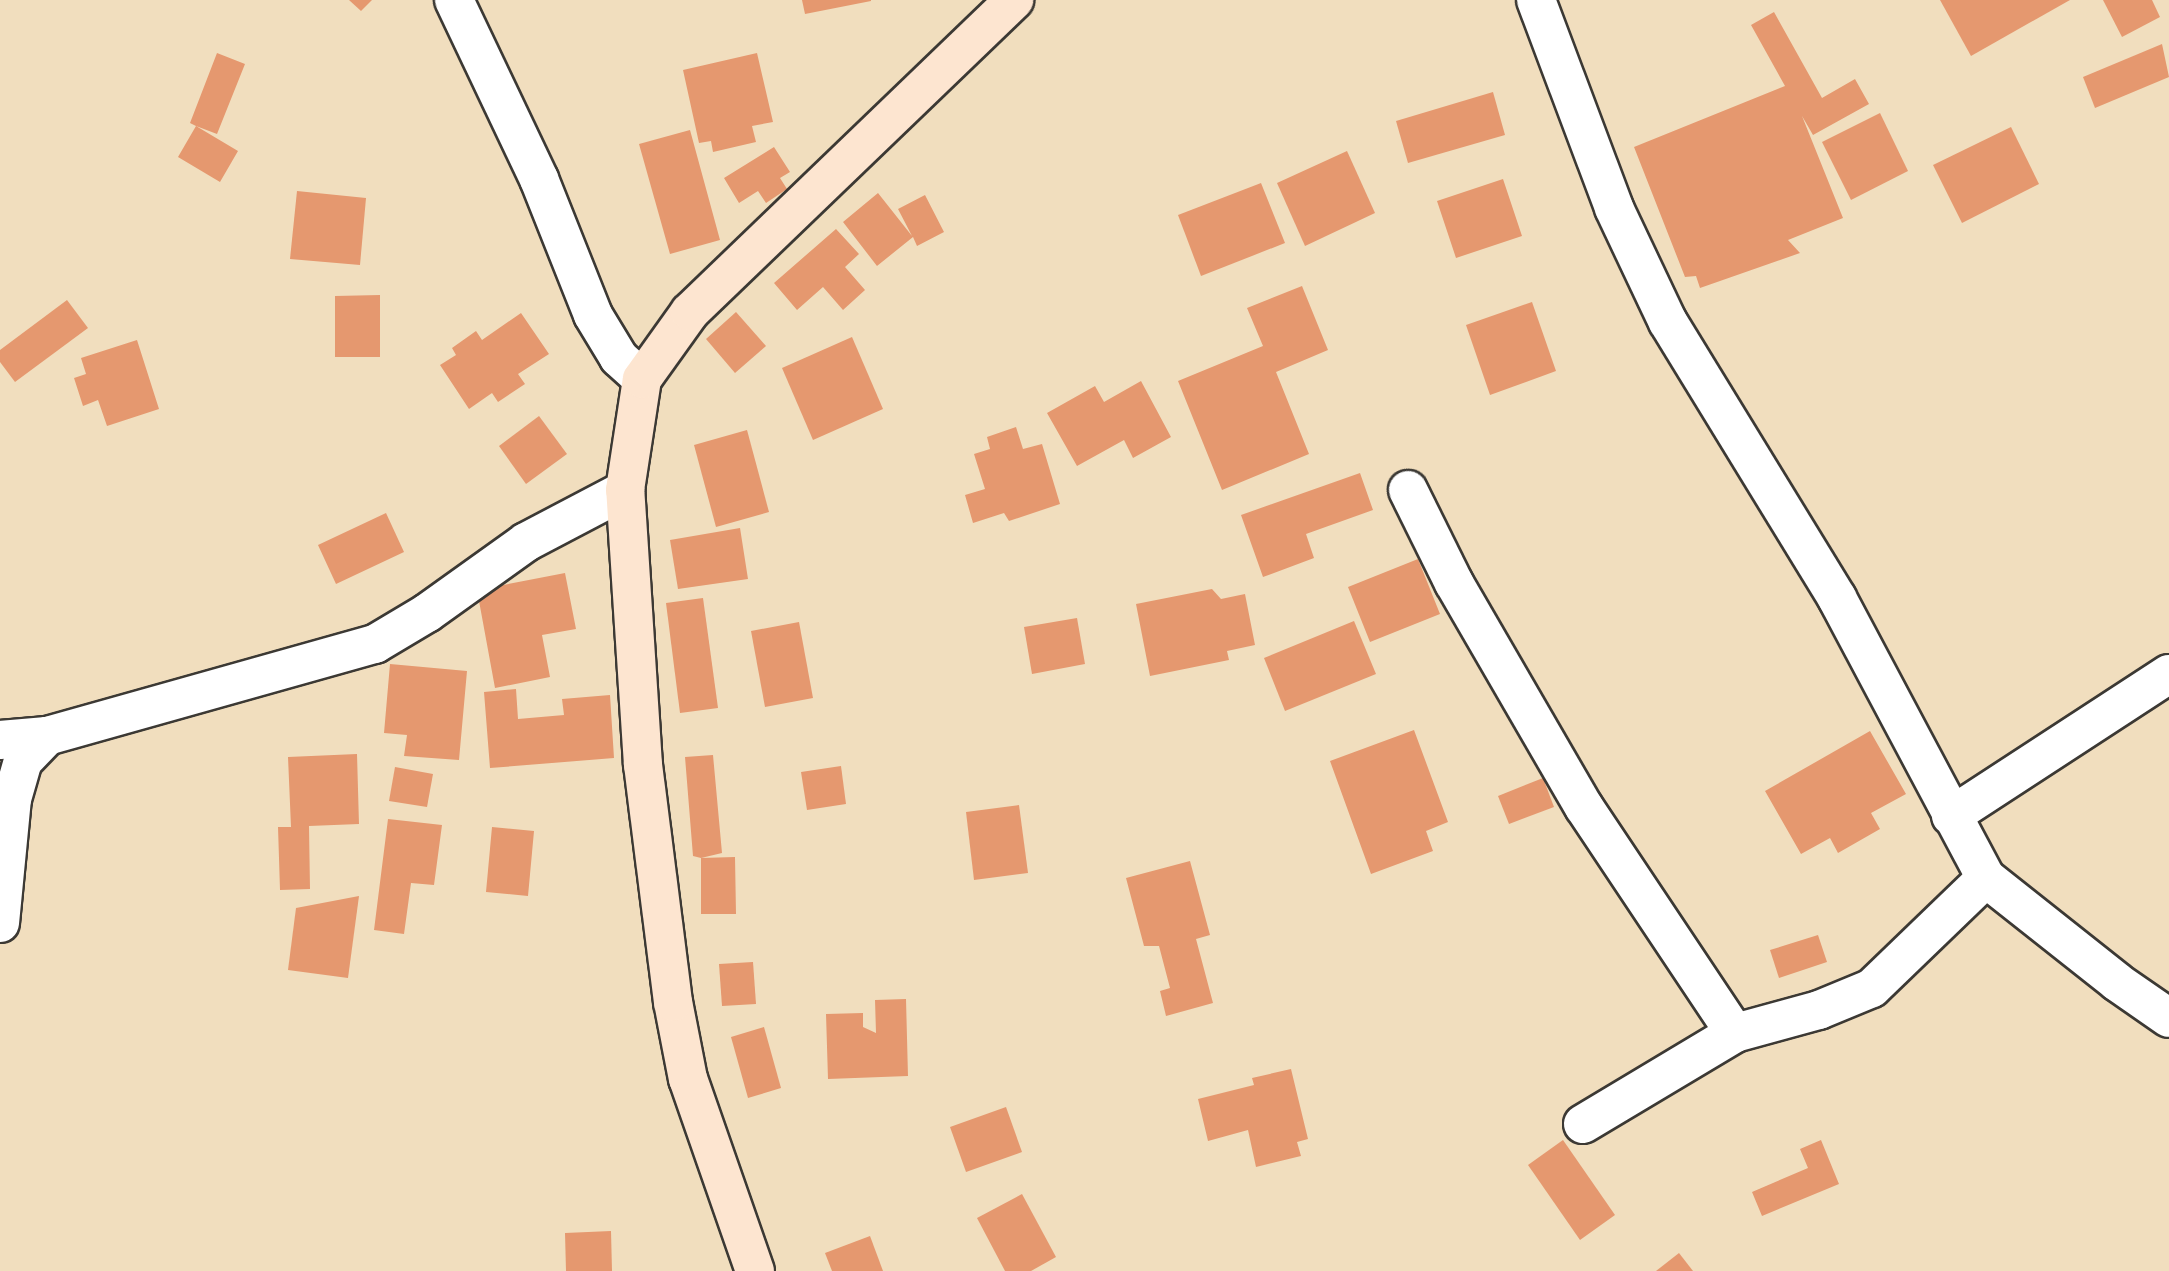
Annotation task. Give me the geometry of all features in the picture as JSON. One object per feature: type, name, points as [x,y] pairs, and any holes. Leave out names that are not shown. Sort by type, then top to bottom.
[{"type":"street","points":[[454,0],[539,179],[593,315],[619,358],[642,379]]},
{"type":"street","points":[[755,1271],[688,1079],[673,1002],[643,765],[625,490],[642,379],[690,312],[1014,0]]},
{"type":"street","points":[[1536,0],[1614,208],[1668,322],[1837,597],[1986,878],[2169,1018]]},
{"type":"street","points":[[0,740],[47,736],[375,644],[427,613],[526,542],[625,490]]},
{"type":"street","points":[[1408,490],[1454,583],[1584,807],[1735,1033]]},
{"type":"street","points":[[1951,816],[2169,674]]},
{"type":"street","points":[[0,923],[12,799],[23,761],[47,736]]},
{"type":"street","points":[[1583,1124],[1735,1033],[1819,1010],[1872,988],[1986,878]]},
{"type":"building","points":[[349,0],[372,0],[361,11]]},
{"type":"building","points":[[802,0],[871,0],[871,1],[805,14]]},
{"type":"building","points":[[1940,0],[2070,0],[1971,56]]},
{"type":"building","points":[[2103,0],[2152,0],[2160,17],[2122,37]]},
{"type":"building","points":[[1774,12],[1822,98],[1855,79],[1869,104],[1813,135],[1802,116],[1843,218],[1788,240],[1800,253],[1700,288],[1696,276],[1685,277],[1634,147],[1785,86],[1751,25]]},
{"type":"building","points":[[2162,44],[2169,77],[2095,108],[2083,77]]},
{"type":"building","points":[[217,53],[245,64],[217,134],[190,123]]},
{"type":"building","points":[[757,53],[773,122],[752,126],[756,142],[713,152],[711,141],[699,143],[683,70]]},
{"type":"building","points":[[1493,92],[1505,135],[1408,163],[1396,121]]},
{"type":"building","points":[[1880,113],[1908,171],[1851,200],[1822,142]]},
{"type":"building","points":[[196,126],[238,151],[220,182],[178,157]]},
{"type":"building","points":[[2011,127],[2039,184],[1962,223],[1933,165]]},
{"type":"building","points":[[690,130],[720,240],[670,254],[639,144]]},
{"type":"building","points":[[774,147],[790,172],[780,178],[787,189],[766,203],[758,191],[739,203],[724,178]]},
{"type":"building","points":[[1347,151],[1375,213],[1305,246],[1277,183]]},
{"type":"building","points":[[1503,179],[1522,236],[1456,258],[1437,201]]},
{"type":"building","points":[[1261,183],[1285,243],[1201,276],[1178,215]]},
{"type":"building","points":[[297,191],[366,198],[360,265],[290,259]]},
{"type":"building","points":[[878,193],[912,236],[898,209],[925,195],[944,232],[917,246],[913,237],[877,266],[843,222]]},
{"type":"building","points":[[836,229],[859,254],[845,267],[865,290],[843,310],[823,287],[797,310],[774,283]]},
{"type":"building","points":[[1302,286],[1328,350],[1276,372],[1309,454],[1222,490],[1178,381],[1263,346],[1247,308]]},
{"type":"building","points":[[380,295],[380,357],[335,357],[335,296]]},
{"type":"building","points":[[67,300],[88,328],[15,382],[0,362],[0,350]]},
{"type":"building","points":[[1532,302],[1556,371],[1490,395],[1466,325]]},
{"type":"building","points":[[736,312],[766,346],[735,373],[706,339]]},
{"type":"building","points":[[521,313],[549,354],[518,374],[525,384],[498,402],[492,393],[469,409],[440,365],[456,355],[452,348],[476,331],[482,340]]},
{"type":"building","points":[[852,337],[883,409],[813,440],[782,368]]},
{"type":"building","points":[[137,340],[159,409],[107,426],[98,400],[83,406],[74,378],[86,374],[81,358]]},
{"type":"building","points":[[1141,381],[1171,437],[1133,458],[1124,440],[1077,466],[1047,413],[1095,386],[1104,402]]},
{"type":"building","points":[[539,416],[567,454],[526,484],[499,446]]},
{"type":"building","points":[[1016,427],[1023,449],[1042,444],[1060,504],[1009,521],[1004,513],[973,523],[965,495],[985,489],[974,454],[990,449],[987,437]]},
{"type":"building","points":[[747,430],[769,512],[716,527],[694,445]]},
{"type":"building","points":[[1360,473],[1373,510],[1306,534],[1314,558],[1263,577],[1241,515]]},
{"type":"building","points":[[386,513],[404,552],[336,584],[318,545]]},
{"type":"building","points":[[740,528],[748,579],[678,589],[670,540]]},
{"type":"building","points":[[1418,559],[1440,614],[1370,642],[1348,587]]},
{"type":"building","points":[[565,573],[576,629],[542,635],[550,677],[495,688],[477,590]]},
{"type":"building","points":[[1212,589],[1221,599],[1245,594],[1255,645],[1227,651],[1229,660],[1150,676],[1136,604]]},
{"type":"building","points":[[703,598],[718,708],[680,713],[666,603]]},
{"type":"building","points":[[1077,618],[1085,664],[1032,674],[1024,627]]},
{"type":"building","points":[[1354,621],[1376,674],[1285,711],[1264,658]]},
{"type":"building","points":[[799,622],[813,698],[765,707],[751,631]]},
{"type":"building","points":[[390,664],[467,671],[459,760],[404,756],[407,735],[384,733]]},
{"type":"building","points":[[516,689],[518,719],[564,715],[562,699],[610,695],[614,758],[490,768],[484,692]]},
{"type":"building","points":[[1414,730],[1448,822],[1426,831],[1433,851],[1371,874],[1330,761]]},
{"type":"building","points":[[1870,731],[1906,794],[1871,813],[1880,829],[1838,853],[1830,838],[1801,854],[1765,791]]},
{"type":"building","points":[[357,754],[359,824],[309,826],[310,889],[280,890],[278,827],[291,827],[288,757]]},
{"type":"building","points":[[713,755],[722,853],[701,858],[693,856],[685,757]]},
{"type":"building","points":[[841,766],[846,804],[807,810],[801,772]]},
{"type":"building","points":[[395,767],[433,774],[427,807],[389,801]]},
{"type":"building","points":[[1543,778],[1554,807],[1509,824],[1498,796]]},
{"type":"building","points":[[1019,805],[1028,873],[974,880],[966,812]]},
{"type":"building","points":[[388,819],[442,825],[434,885],[411,883],[404,934],[374,930]]},
{"type":"building","points":[[492,827],[534,831],[528,896],[486,892]]},
{"type":"building","points":[[735,857],[736,914],[701,914],[701,858]]},
{"type":"building","points":[[1190,861],[1210,935],[1196,939],[1213,1003],[1166,1016],[1160,991],[1170,988],[1159,946],[1144,946],[1126,878]]},
{"type":"building","points":[[359,896],[348,978],[288,970],[296,908]]},
{"type":"building","points":[[1818,935],[1827,962],[1779,978],[1770,950]]},
{"type":"building","points":[[753,962],[756,1004],[722,1006],[719,964]]},
{"type":"building","points":[[906,999],[908,1076],[828,1079],[826,1014],[863,1013],[863,1027],[876,1033],[875,1000]]},
{"type":"building","points":[[764,1027],[781,1088],[748,1098],[731,1037]]},
{"type":"building","points":[[1291,1069],[1308,1139],[1297,1142],[1301,1156],[1256,1167],[1248,1130],[1208,1141],[1198,1099],[1254,1085],[1252,1078]]},
{"type":"building","points":[[1006,1107],[1022,1152],[966,1172],[950,1127]]},
{"type":"building","points":[[1563,1140],[1615,1215],[1580,1240],[1528,1165]]},
{"type":"building","points":[[1821,1140],[1839,1184],[1762,1216],[1752,1192],[1808,1168],[1800,1149]]},
{"type":"building","points":[[1022,1194],[1056,1257],[1031,1271],[1005,1271],[977,1218]]},
{"type":"building","points":[[611,1231],[612,1271],[566,1271],[565,1233]]},
{"type":"building","points":[[870,1236],[883,1271],[832,1271],[825,1253]]},
{"type":"building","points":[[1679,1253],[1693,1271],[1656,1271]]}]
